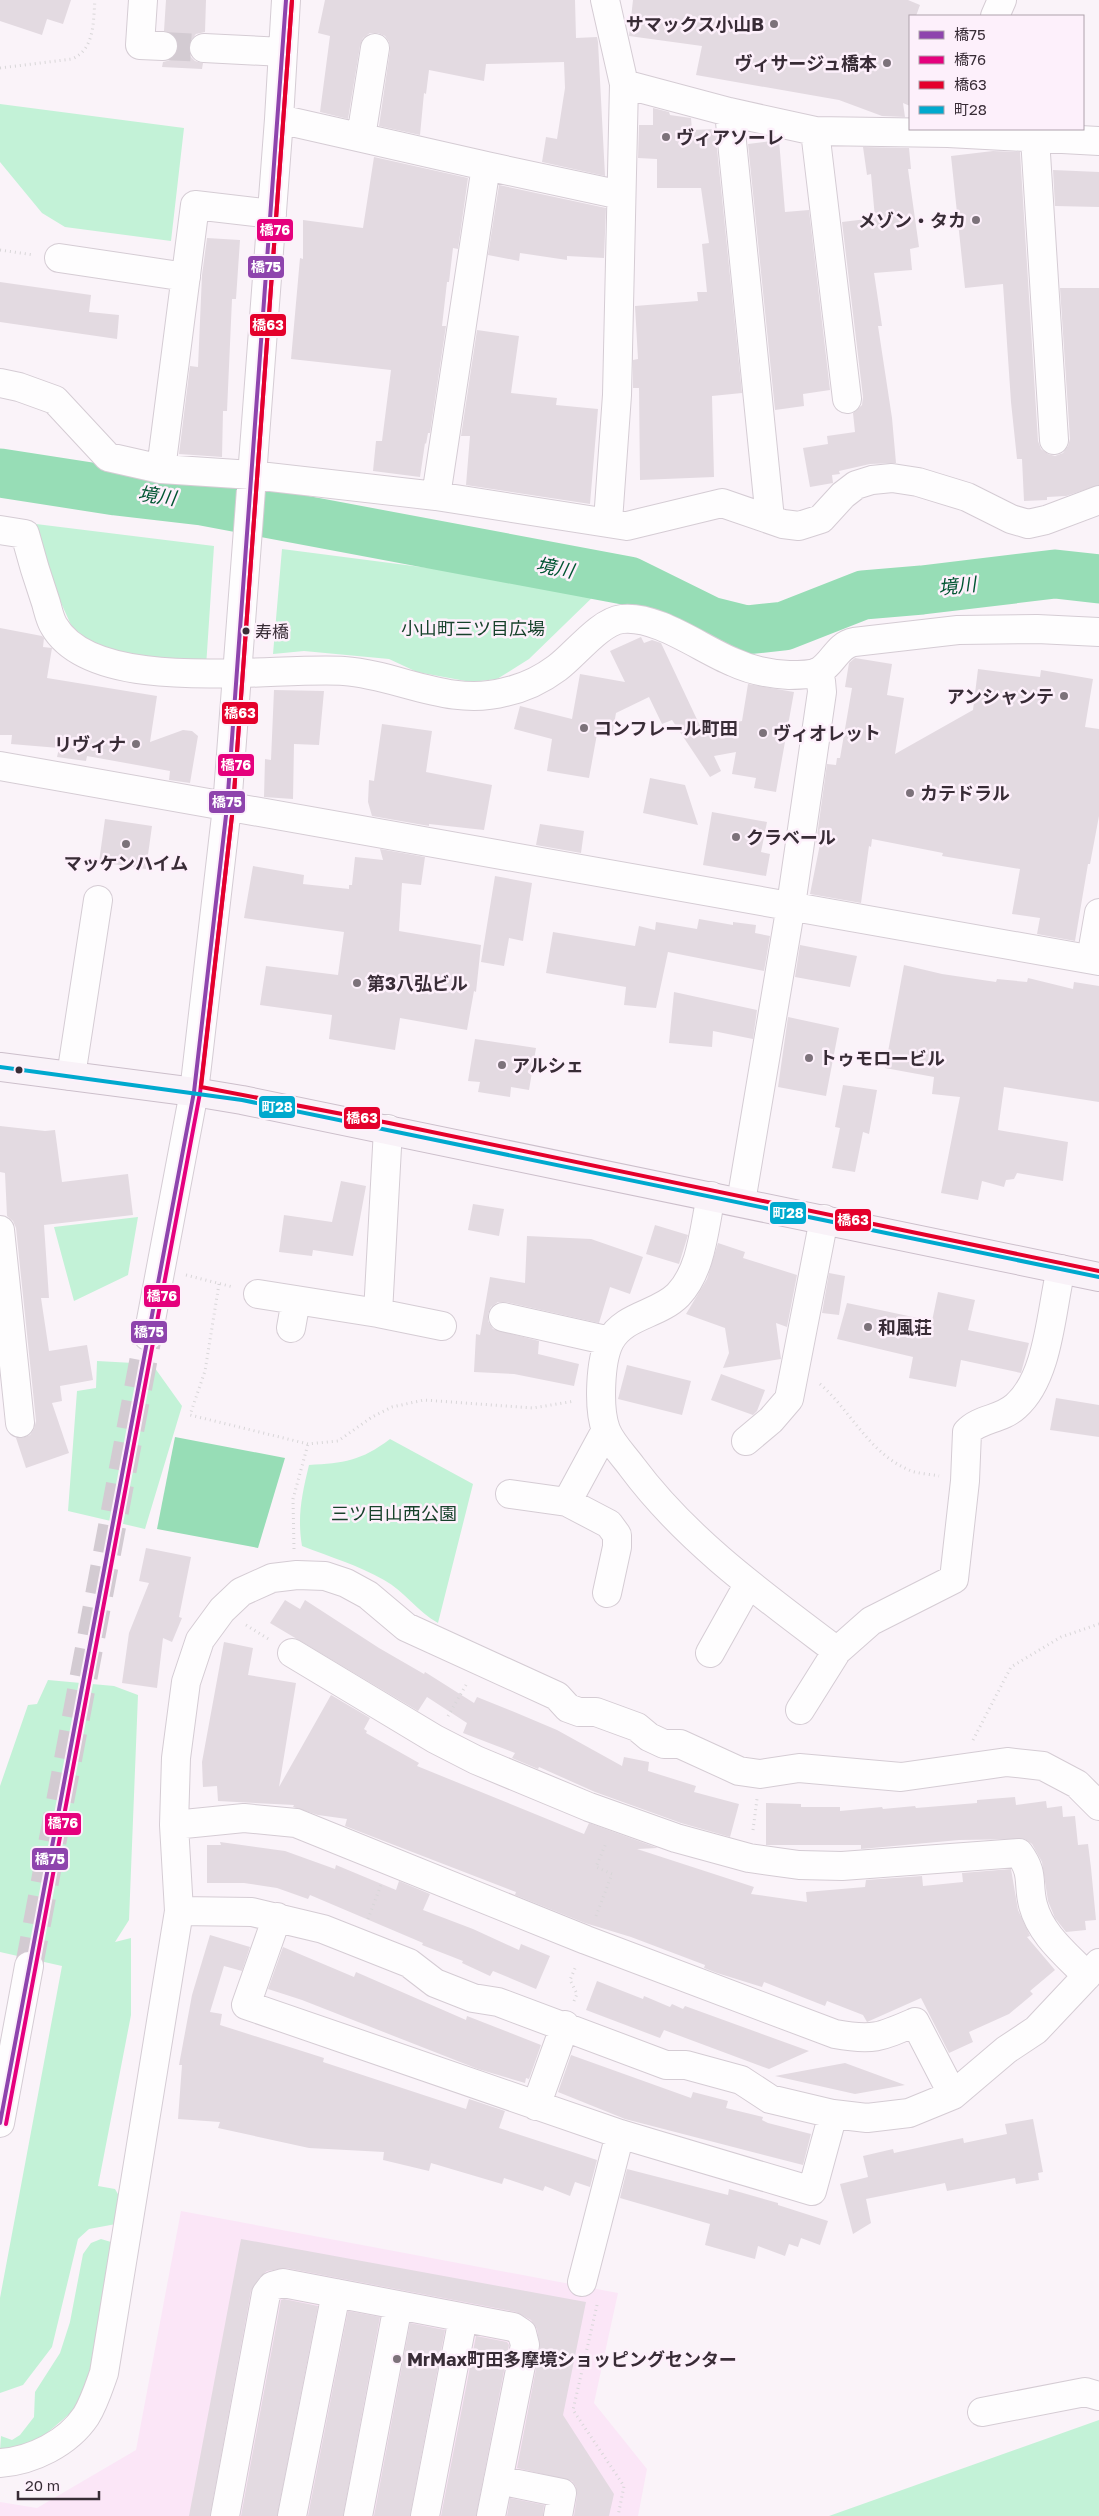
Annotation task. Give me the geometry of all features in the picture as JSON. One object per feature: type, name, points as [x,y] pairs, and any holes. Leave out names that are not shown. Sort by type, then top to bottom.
[{"type":"main road","points":[[0,1067],[194,1092],[388,1129],[1099,1277]]},
{"type":"street","points":[[143,0],[140,44],[163,46]]},
{"type":"street","points":[[148,1336],[194,1092],[227,807],[279,119],[286,0]]},
{"type":"street","points":[[605,0],[624,84],[617,395],[617,524]]},
{"type":"street","points":[[995,15],[1002,0]]},
{"type":"street","points":[[204,48],[283,52]]},
{"type":"street","points":[[361,137],[375,48]]},
{"type":"street","points":[[624,84],[729,112],[814,131],[949,131],[1099,142]]},
{"type":"street","points":[[729,112],[770,519]]},
{"type":"street","points":[[279,119],[621,195]]},
{"type":"street","points":[[814,131],[847,399]]},
{"type":"street","points":[[1035,138],[1054,440]]},
{"type":"street","points":[[436,496],[486,166]]},
{"type":"street","points":[[161,469],[196,205],[272,214]]},
{"type":"street","points":[[59,258],[186,276]]},
{"type":"street","points":[[0,383],[19,386],[55,400],[108,457],[161,469],[252,480],[436,496],[617,524],[722,503],[783,524],[799,526],[822,519],[843,495],[856,485],[872,480],[892,478],[918,482],[966,497],[1011,519],[1028,524],[1046,520],[1099,500]]},
{"type":"street","points":[[0,530],[25,534],[54,626],[68,642],[100,659],[132,669],[171,674],[346,671],[381,677],[407,686],[472,697],[502,693],[539,680],[559,667],[608,625],[619,620],[631,619],[658,626],[734,663],[762,672],[791,675],[817,672],[845,643],[958,630],[1037,629],[1099,632]]},
{"type":"street","points":[[741,1202],[791,906],[822,692],[821,681],[817,672]]},
{"type":"street","points":[[0,766],[1095,960],[1099,913]]},
{"type":"street","points":[[71,1076],[98,900]]},
{"type":"street","points":[[378,1313],[388,1129]]},
{"type":"street","points":[[711,1196],[695,1266],[689,1280],[677,1296],[621,1325],[610,1341],[604,1364],[601,1396],[606,1430],[645,1485],[669,1511],[748,1585],[837,1651]]},
{"type":"street","points":[[746,1441],[771,1420],[789,1400],[824,1220]]},
{"type":"street","points":[[0,1230],[20,1423]]},
{"type":"street","points":[[800,1710],[837,1651],[871,1621],[954,1579],[965,1481],[967,1432],[974,1424],[1002,1416],[1016,1406],[1028,1393],[1041,1365],[1061,1269]]},
{"type":"street","points":[[246,1291],[378,1313],[442,1326]]},
{"type":"street","points":[[291,1328],[296,1300]]},
{"type":"street","points":[[503,1317],[610,1341]]},
{"type":"street","points":[[567,1502],[606,1430]]},
{"type":"street","points":[[510,1494],[567,1502],[608,1524],[617,1535],[618,1547],[607,1593]]},
{"type":"street","points":[[0,2463],[14,2462],[45,2451],[67,2436],[86,2416],[104,2372],[179,1911],[174,1825],[176,1758],[186,1682],[200,1640],[222,1610],[241,1592],[272,1578],[297,1575],[325,1576],[346,1583],[368,1595],[406,1627],[557,1696],[568,1708],[579,1712],[596,1712],[637,1727],[649,1737],[664,1744],[680,1744],[739,1771],[760,1774],[799,1768],[901,1777],[1006,1762],[1043,1766],[1077,1784],[1099,1806]]},
{"type":"street","points":[[710,1653],[748,1585]]},
{"type":"street","points":[[179,1911],[252,1912],[323,1929],[410,1963],[435,1983],[472,1998],[498,2002],[666,2065],[686,2065],[741,2080],[770,2099],[833,2114],[866,2118],[909,2113],[953,2095],[1006,2050],[1036,2030],[1093,1970],[1043,1931],[1032,1904],[1029,1866],[1019,1853],[842,1866],[799,1865],[750,1858],[676,1838],[589,1806],[476,1760],[435,1738],[292,1653]]},
{"type":"street","points":[[174,1825],[244,1818],[296,1823],[586,1940],[836,2034],[862,2039],[884,2036],[915,2022],[953,2095]]},
{"type":"street","points":[[277,1917],[246,2006],[620,2134],[812,2191],[833,2114]]},
{"type":"street","points":[[0,2123],[30,1966]]},
{"type":"street","points":[[536,2106],[565,2026]]},
{"type":"street","points":[[582,2282],[620,2134]]},
{"type":"street","points":[[225,2516],[266,2294],[272,2286],[283,2283],[513,2327],[522,2333],[525,2345],[491,2516]]},
{"type":"street","points":[[292,2516],[336,2293]]},
{"type":"street","points":[[358,2516],[398,2305]]},
{"type":"street","points":[[425,2516],[463,2318]]},
{"type":"street","points":[[982,2412],[1085,2392],[1099,2396]]},
{"type":"street","points":[[498,2480],[562,2493],[558,2516]]},
{"type":"path","points":[[0,68],[72,59],[80,56],[90,43],[96,0]]},
{"type":"path","points":[[0,250],[59,258]]},
{"type":"path","points":[[185,1275],[246,1291]]},
{"type":"path","points":[[219,1284],[206,1371],[190,1415],[308,1444],[338,1441],[372,1417],[392,1407],[424,1400],[533,1408],[601,1396]]},
{"type":"path","points":[[796,1364],[834,1397],[876,1450],[909,1470],[965,1481]]},
{"type":"path","points":[[297,1575],[292,1533],[293,1500],[308,1444]]},
{"type":"path","points":[[222,1610],[292,1653]]},
{"type":"path","points":[[984,1717],[1011,1667],[1061,1637],[1099,1624]]},
{"type":"path","points":[[435,1738],[481,1661]]},
{"type":"path","points":[[750,1858],[760,1774]]},
{"type":"path","points":[[359,1942],[391,1862]]},
{"type":"path","points":[[596,1867],[612,1874],[609,1882]]},
{"type":"path","points":[[582,2282],[580,2292],[599,2296],[573,2410],[624,2486],[618,2516]]},
{"type":"shaded area","points":[[175,1437],[285,1458],[258,1548],[157,1529]]},
{"type":"shaded area","name":"MrMax町田多摩境ショッピングセンター","points":[[181,2211],[618,2293],[594,2403],[647,2469],[638,2516],[0,2516],[0,2502],[37,2508],[136,2450]]},
{"type":"green space","points":[[0,104],[184,128],[171,241],[65,227],[42,213],[0,162]]},
{"type":"green space","points":[[36,524],[214,546],[206,667],[139,660],[88,641],[71,625],[53,585]]},
{"type":"green space","name":"小山町三ツ目広場","points":[[282,549],[600,590],[529,659],[497,679],[471,682],[417,672],[389,659],[304,651],[273,654]]},
{"type":"green space","points":[[138,1217],[128,1275],[74,1301],[54,1227]]},
{"type":"green space","points":[[97,1361],[152,1364],[182,1406],[145,1529],[68,1511],[77,1391],[96,1388]]},
{"type":"green space","name":"三ツ目山西公園","points":[[390,1439],[473,1484],[438,1623],[384,1580],[302,1546],[301,1506],[309,1465],[352,1460],[370,1452]]},
{"type":"green space","points":[[48,1680],[114,1686],[138,1695],[129,1920],[115,1942],[131,1938],[131,2015],[98,2186],[115,2189],[119,2196],[116,2224],[89,2229],[78,2239],[52,2347],[23,2385],[0,2393],[0,2298],[62,1966],[0,1952],[0,1786],[28,1705],[37,1704]]},
{"type":"green space","points":[[101,2239],[111,2242],[91,2371],[80,2405],[47,2433],[27,2446],[0,2450],[1,2436],[12,2440],[20,2435],[34,2417],[35,2392],[60,2353],[70,2322],[83,2254],[91,2243]]},
{"type":"green space","points":[[1099,2420],[1099,2516],[829,2516]]},
{"type":"building","points":[[0,0],[71,0],[63,24],[47,19],[42,35],[0,21]]},
{"type":"building","points":[[166,0],[206,0],[205,32],[196,34],[188,47],[190,56],[195,61],[203,63],[202,69],[162,67],[163,62],[171,60],[179,47],[177,38],[171,33],[164,31]]},
{"type":"building","points":[[325,0],[575,0],[576,38],[597,37],[598,42],[605,176],[542,162],[546,137],[557,139],[565,88],[564,62],[486,64],[484,81],[429,70],[426,94],[424,93],[420,135],[379,126],[390,50],[389,42],[385,36],[378,33],[370,33],[363,38],[360,46],[348,119],[320,112],[330,36],[318,33]]},
{"type":"building","points":[[633,0],[908,0],[920,5],[916,15],[909,15],[909,106],[903,103],[905,117],[882,116],[839,100],[696,75],[702,46],[629,36]]},
{"type":"building","points":[[653,108],[669,112],[670,115],[691,118],[692,130],[715,129],[742,393],[712,396],[714,477],[640,480],[639,388],[633,388],[633,360],[638,359],[635,306],[698,301],[697,292],[707,292],[702,244],[709,243],[701,188],[657,188],[657,159],[638,158],[639,125],[653,125]]},
{"type":"building","points":[[779,140],[785,212],[809,210],[830,390],[803,394],[804,406],[775,410],[748,144]]},
{"type":"building","points":[[863,147],[909,148],[911,169],[908,169],[919,247],[910,249],[912,270],[874,273],[882,326],[878,326],[892,418],[896,463],[870,464],[839,471],[840,474],[832,475],[833,483],[810,487],[803,448],[828,444],[827,436],[855,432],[853,413],[862,405],[863,397],[842,222],[875,218],[871,174],[867,175]]},
{"type":"building","points":[[993,151],[1020,152],[1038,441],[1041,449],[1055,456],[1063,453],[1070,439],[1060,288],[1099,288],[1099,485],[1066,496],[1047,497],[1047,500],[1024,501],[1022,459],[1017,459],[1011,402],[1003,284],[965,288],[951,156]]},
{"type":"building","points":[[374,157],[468,178],[458,249],[453,248],[449,282],[447,282],[442,326],[446,326],[430,433],[428,433],[425,443],[420,477],[373,471],[376,441],[382,441],[391,370],[291,359],[300,258],[303,259],[303,220],[363,228]]},
{"type":"building","points":[[1053,170],[1099,172],[1099,207],[1055,206]]},
{"type":"building","points":[[499,185],[606,208],[604,258],[567,256],[567,260],[520,253],[519,261],[488,255]]},
{"type":"building","points":[[207,238],[240,240],[236,299],[232,299],[227,411],[223,411],[222,457],[179,454],[190,366],[198,367],[202,275]]},
{"type":"building","points":[[0,282],[91,295],[89,312],[119,315],[117,339],[0,322]]},
{"type":"building","points":[[477,330],[519,336],[511,393],[557,398],[556,405],[598,409],[590,504],[466,485],[470,436],[461,436]]},
{"type":"building","points":[[0,628],[42,636],[44,638],[43,647],[52,648],[47,678],[157,696],[150,742],[183,730],[192,731],[198,736],[190,783],[169,780],[170,771],[87,756],[86,761],[57,757],[59,748],[11,744],[12,735],[0,735]]},
{"type":"building","points":[[641,637],[644,643],[652,640],[661,643],[701,728],[742,721],[748,684],[794,692],[776,792],[754,788],[756,778],[732,774],[736,752],[714,756],[721,771],[710,777],[672,720],[662,724],[649,697],[616,713],[612,736],[597,734],[589,778],[547,771],[552,739],[514,729],[520,706],[572,719],[580,674],[625,682],[610,651]]},
{"type":"building","points":[[855,658],[892,664],[887,695],[904,698],[895,754],[973,710],[978,669],[1040,677],[1041,670],[1093,679],[1085,727],[1099,729],[1099,816],[1090,864],[1088,864],[1075,941],[1037,934],[1040,918],[1012,914],[1020,869],[942,856],[943,853],[872,839],[871,847],[869,846],[861,903],[810,894],[820,844],[816,843],[827,764],[836,765],[837,758],[840,758],[852,688],[845,687],[849,663]]},
{"type":"building","points":[[274,690],[324,691],[319,745],[294,744],[293,799],[264,797],[265,759],[271,760]]},
{"type":"building","points":[[382,724],[432,731],[426,772],[492,785],[484,830],[429,824],[429,826],[372,816],[368,802],[369,780],[374,781]]},
{"type":"building","points":[[650,778],[685,785],[698,825],[643,813]]},
{"type":"building","name":"クラベール","points":[[712,812],[767,822],[761,852],[770,854],[766,876],[703,865]]},
{"type":"building","name":"マッケンハイム","points":[[105,819],[152,826],[146,869],[99,862]]},
{"type":"building","points":[[540,824],[584,831],[581,853],[536,845]]},
{"type":"building","points":[[380,849],[425,857],[421,885],[402,883],[399,931],[481,945],[476,992],[474,991],[467,1030],[400,1018],[395,1050],[329,1039],[332,1015],[260,1005],[266,966],[338,975],[344,932],[244,918],[253,866],[304,875],[303,884],[349,889],[349,885],[352,885],[355,857],[383,860]]},
{"type":"building","points":[[495,876],[532,883],[523,941],[509,938],[504,966],[481,962]]},
{"type":"building","points":[[699,919],[733,925],[733,922],[756,925],[755,933],[770,936],[764,971],[668,952],[656,1008],[624,1005],[626,987],[546,973],[553,932],[635,946],[639,926],[655,930],[656,922],[697,929]]},
{"type":"building","points":[[800,945],[857,956],[850,987],[795,977]]},
{"type":"building","points":[[904,965],[942,974],[996,982],[997,979],[1027,982],[1028,978],[1073,989],[1074,982],[1099,986],[1099,1102],[1004,1087],[998,1130],[1068,1142],[1063,1181],[1017,1173],[1014,1179],[1006,1180],[1004,1187],[982,1181],[978,1200],[941,1193],[960,1097],[932,1094],[934,1077],[885,1068]]},
{"type":"building","points":[[674,992],[757,1010],[753,1039],[713,1031],[712,1047],[669,1043]]},
{"type":"building","name":"トゥモロービル","points":[[788,1017],[839,1028],[826,1096],[778,1087]]},
{"type":"building","name":"アルシェ","points":[[475,1039],[536,1048],[529,1090],[511,1087],[510,1097],[478,1092],[480,1082],[468,1081]]},
{"type":"building","points":[[843,1085],[877,1090],[869,1134],[863,1132],[855,1172],[832,1168],[840,1128],[835,1127]]},
{"type":"building","points":[[0,1126],[45,1131],[55,1130],[62,1182],[128,1174],[133,1215],[44,1225],[49,1298],[41,1298],[49,1351],[87,1345],[93,1380],[60,1386],[62,1401],[52,1403],[69,1453],[26,1468],[16,1438],[30,1435],[36,1421],[16,1228],[13,1221],[7,1216],[5,1173],[0,1172]]},
{"type":"building","points":[[341,1181],[366,1186],[353,1256],[313,1250],[312,1256],[279,1252],[284,1215],[332,1222]]},
{"type":"building","points":[[473,1204],[504,1209],[499,1236],[468,1230]]},
{"type":"building","points":[[655,1225],[688,1235],[679,1264],[646,1254]]},
{"type":"building","points":[[527,1236],[591,1239],[643,1257],[630,1294],[610,1287],[599,1323],[506,1302],[498,1302],[491,1307],[488,1321],[493,1329],[539,1341],[538,1354],[579,1364],[574,1386],[514,1374],[474,1372],[476,1334],[480,1335],[490,1277],[525,1283]]},
{"type":"building","points":[[718,1243],[745,1252],[743,1258],[797,1275],[787,1327],[776,1323],[781,1359],[723,1368],[729,1353],[725,1328],[686,1314],[707,1279]]},
{"type":"building","points":[[829,1273],[845,1276],[839,1315],[822,1313]]},
{"type":"building","points":[[938,1292],[975,1300],[968,1330],[1029,1343],[1021,1373],[961,1360],[956,1387],[909,1378],[913,1357],[837,1339],[847,1303],[932,1321]]},
{"type":"building","points":[[627,1365],[691,1381],[682,1415],[618,1399]]},
{"type":"building","points":[[721,1374],[765,1390],[757,1411],[753,1415],[711,1400]]},
{"type":"building","points":[[1056,1398],[1099,1405],[1099,1437],[1050,1430]]},
{"type":"building","points":[[146,1548],[191,1557],[179,1617],[182,1618],[172,1642],[163,1638],[157,1688],[122,1683],[129,1633],[149,1583],[139,1581]]},
{"type":"building","points":[[285,1600],[300,1609],[305,1600],[379,1648],[424,1674],[425,1672],[474,1703],[477,1697],[557,1730],[622,1766],[624,1757],[649,1762],[648,1771],[696,1786],[694,1792],[739,1804],[730,1837],[681,1823],[595,1792],[539,1767],[538,1769],[512,1758],[515,1753],[463,1733],[467,1723],[427,1697],[418,1711],[270,1623]]},
{"type":"building","points":[[224,1642],[253,1648],[248,1675],[296,1683],[279,1787],[331,1695],[370,1718],[364,1729],[367,1731],[366,1733],[419,1763],[417,1766],[584,1834],[589,1823],[658,1848],[637,1849],[754,1887],[751,1894],[807,1902],[806,1892],[865,1887],[866,1880],[922,1876],[923,1886],[963,1882],[962,1873],[1011,1869],[1018,1910],[1030,1936],[1027,1937],[1055,1970],[1030,1991],[1033,1994],[1009,2014],[969,2032],[973,2042],[949,2053],[921,1998],[867,2022],[863,2015],[827,2001],[825,2006],[764,1982],[762,1987],[717,1973],[704,1968],[705,1965],[631,1937],[585,1923],[515,1895],[516,1892],[345,1826],[347,1819],[318,1815],[293,1807],[294,1805],[218,1801],[217,1786],[203,1787],[202,1762]]},
{"type":"building","points":[[1015,1797],[1016,1805],[1046,1801],[1047,1808],[1062,1806],[1063,1817],[1075,1816],[1078,1845],[1088,1844],[1091,1868],[1096,1920],[1085,1921],[1086,1930],[1066,1932],[1055,1918],[1048,1901],[1042,1862],[1032,1844],[1025,1839],[959,1840],[861,1849],[861,1845],[766,1845],[766,1803],[801,1804],[801,1807],[840,1807],[840,1811],[882,1807],[883,1809],[915,1806],[916,1808],[977,1803],[977,1800]]},
{"type":"building","points":[[220,1842],[285,1851],[335,1869],[336,1865],[396,1890],[399,1881],[430,1894],[423,1910],[473,1929],[519,1950],[521,1944],[550,1956],[536,1989],[493,1971],[490,1976],[462,1963],[463,1961],[422,1945],[423,1943],[310,1895],[308,1899],[277,1888],[244,1883],[207,1883],[207,1845],[221,1845]]},
{"type":"building","points":[[210,1935],[250,1947],[242,1971],[224,1966],[210,2012],[222,2014],[220,2025],[324,2058],[323,2062],[466,2109],[469,2099],[505,2111],[499,2128],[597,2160],[590,2187],[575,2182],[570,2196],[545,2186],[543,2191],[504,2178],[502,2184],[431,2163],[429,2171],[383,2160],[384,2152],[309,2148],[218,2128],[220,2122],[178,2119],[182,2065],[179,2065],[192,1995]]},
{"type":"building","points":[[283,1947],[354,1977],[356,1972],[466,2020],[467,2016],[541,2045],[529,2079],[526,2078],[525,2083],[478,2069],[302,2000],[268,1989]]},
{"type":"building","points":[[597,1981],[643,1999],[644,1996],[670,2007],[672,2004],[683,2009],[685,2006],[809,2051],[769,2069],[664,2030],[660,2038],[586,2010]]},
{"type":"building","points":[[571,2055],[691,2098],[693,2092],[728,2101],[726,2108],[763,2117],[762,2120],[768,2123],[811,2134],[803,2165],[625,2119],[558,2092]]},
{"type":"building","points":[[845,2063],[905,2085],[855,2094],[775,2076]]},
{"type":"building","points":[[1033,2119],[1043,2172],[1038,2173],[1039,2180],[1016,2184],[1015,2178],[947,2191],[945,2183],[866,2199],[871,2223],[853,2234],[840,2184],[868,2177],[863,2156],[893,2149],[894,2153],[963,2138],[964,2143],[1007,2134],[1005,2124]]},
{"type":"building","points":[[627,2169],[728,2195],[729,2189],[778,2203],[778,2205],[828,2221],[820,2245],[801,2238],[798,2247],[789,2244],[785,2256],[758,2246],[755,2259],[705,2245],[710,2224],[620,2198]]},
{"type":"building","points":[[241,2239],[586,2302],[563,2415],[614,2494],[609,2516],[574,2516],[577,2495],[576,2487],[572,2481],[517,2468],[540,2348],[537,2329],[531,2320],[516,2312],[286,2268],[267,2271],[260,2277],[251,2291],[210,2516],[189,2516]]},
{"type":"building","points":[[281,2300],[318,2306],[277,2516],[241,2516]]},
{"type":"building","points":[[348,2311],[380,2317],[343,2516],[308,2516]]},
{"type":"building","points":[[410,2323],[445,2330],[410,2516],[374,2516]]},
{"type":"building","points":[[476,2336],[507,2342],[509,2345],[476,2516],[441,2516]]},
{"type":"building","points":[[510,2498],[544,2505],[543,2516],[507,2516]]},
{"type":"waterway","name":"境川","points":[[0,473],[116,491],[202,501],[629,581],[710,621],[746,630],[784,626],[863,595],[1055,574],[1099,579]]},
{"type":"tunnel","points":[[163,46],[204,48]]},
{"type":"tunnel","points":[[29,1966],[148,1336]]},
{"type":"transit line","name":"橋75","points":[[0,2123],[194,1092],[227,807],[286,0]]},
{"type":"transit line","name":"橋76","points":[[6,2124],[200,1093],[233,807],[292,0]]},
{"type":"transit line","name":"橋63","points":[[292,0],[233,807],[201,1087],[389,1123],[1099,1271]]},
{"type":"transit line","name":"町28","points":[[0,1067],[242,1100],[1099,1277]]},
{"type":"place","name":"サマックス小山B","points":[[774,24]]},
{"type":"place","name":"ヴィサージュ橋本","points":[[887,63]]},
{"type":"place","name":"ヴィアソーレ","points":[[666,137]]},
{"type":"place","name":"メゾン・タカ","points":[[976,220]]},
{"type":"place","name":"寿橋","points":[[246,631]]},
{"type":"place","name":"アンシャンテ","points":[[1064,696]]},
{"type":"place","name":"コンフレール町田","points":[[584,728]]},
{"type":"place","name":"ヴィオレット","points":[[763,733]]},
{"type":"place","name":"リヴィナ","points":[[136,744]]},
{"type":"place","name":"カテドラル","points":[[910,793]]},
{"type":"place","name":"クラベール","points":[[736,837]]},
{"type":"place","name":"マッケンハイム","points":[[126,844]]},
{"type":"place","name":"第3八弘ビル","points":[[357,983]]},
{"type":"place","name":"トゥモロービル","points":[[809,1058]]},
{"type":"place","name":"アルシェ","points":[[502,1065]]},
{"type":"place","name":"和風荘","points":[[868,1327]]},
{"type":"place","name":"MrMax町田多摩境ショッピングセンター","points":[[397,2359]]}]
